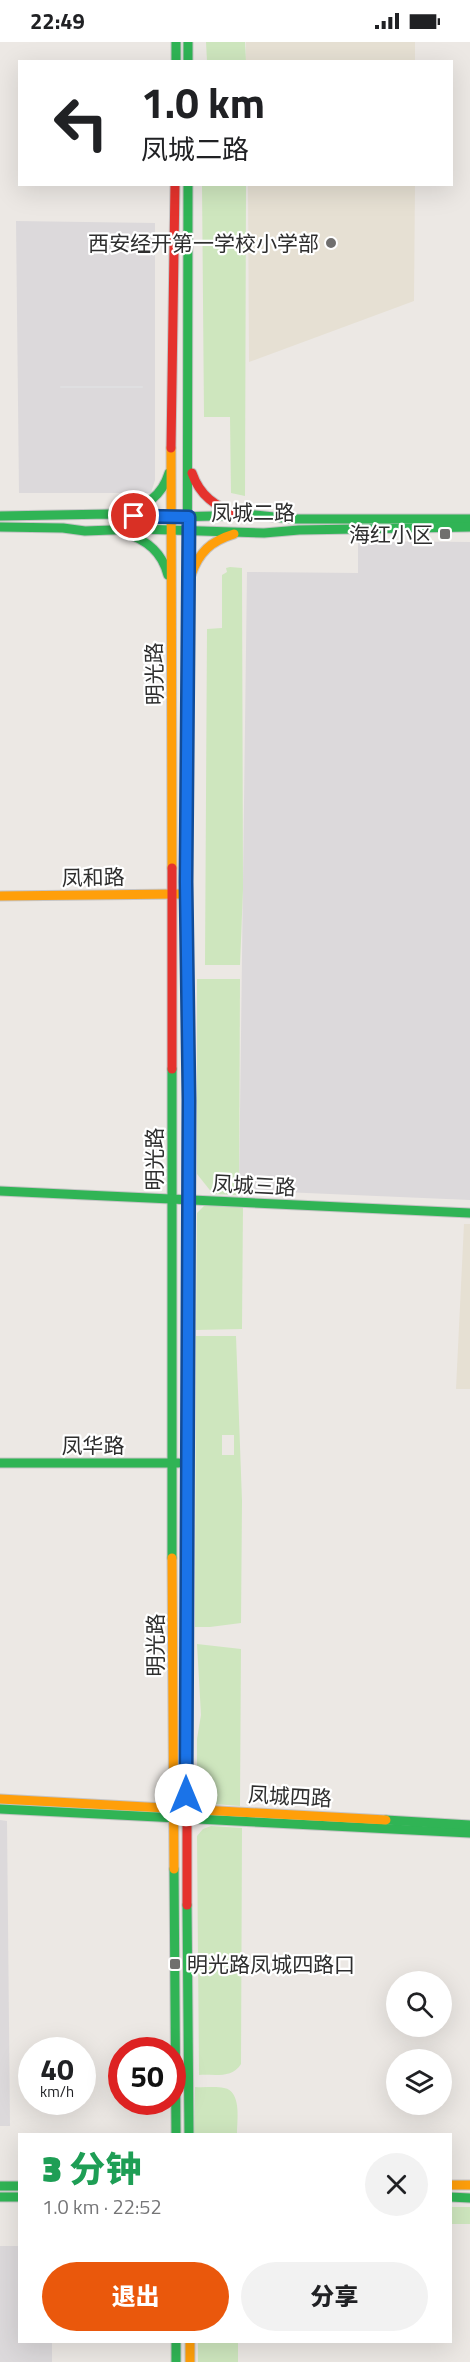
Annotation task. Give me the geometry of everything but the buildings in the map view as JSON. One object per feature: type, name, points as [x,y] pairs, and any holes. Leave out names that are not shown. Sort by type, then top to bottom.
[{"type":"main road","points":[[176,42],[176,60]]},
{"type":"main road","points":[[188,42],[188,60]]},
{"type":"main road","name":"明光路","points":[[175,186],[170,470],[172,486],[172,1463],[176,2133]]},
{"type":"main road","name":"明光路","points":[[188,186],[189,530],[186,894],[189,1200],[186,1819],[189,2133]]},
{"type":"main road","points":[[189,458],[195,484],[205,497],[217,507],[242,515]]},
{"type":"main road","points":[[110,514],[139,509],[148,504],[164,488],[170,470]]},
{"type":"main road","name":"凤城二路","points":[[0,516],[110,514],[172,517],[242,515],[293,519],[470,519]]},
{"type":"main road","name":"凤城二路","points":[[0,528],[248,532],[470,527]]},
{"type":"main road","points":[[117,531],[145,540],[158,552],[167,569],[171,593]]},
{"type":"main road","points":[[188,592],[195,564],[207,546],[224,536],[248,532]]},
{"type":"main road","name":"凤和路","points":[[0,896],[186,894]]},
{"type":"main road","name":"凤城三路","points":[[0,1191],[470,1213]]},
{"type":"main road","name":"凤华路","points":[[0,1463],[187,1462]]},
{"type":"main road","name":"凤城四路","points":[[0,1799],[470,1825]]},
{"type":"main road","name":"凤城四路","points":[[0,1809],[470,1833]]},
{"type":"main road","points":[[452,2185],[470,2185]]},
{"type":"main road","points":[[0,2186],[18,2186]]},
{"type":"main road","points":[[0,2198],[18,2197]]},
{"type":"main road","points":[[452,2198],[470,2198]]},
{"type":"main road","points":[[176,2343],[176,2362]]},
{"type":"main road","points":[[190,2343],[190,2362]]},
{"type":"shaded area","points":[[246,42],[415,42],[415,60],[246,60]]},
{"type":"shaded area","name":"西安经开第一学校小学部","points":[[248,186],[415,186],[414,301],[249,362]]},
{"type":"shaded area","points":[[16,221],[155,223],[155,480],[151,493],[19,493]]},
{"type":"shaded area","points":[[358,541],[470,542],[470,1200],[239,1190],[247,572],[358,573]]},
{"type":"shaded area","points":[[464,1224],[470,1224],[470,1389],[456,1389]]},
{"type":"shaded area","points":[[0,1820],[7,1821],[10,2126],[0,2126]]},
{"type":"shaded area","points":[[0,2246],[18,2246],[18,2343],[52,2343],[52,2362],[0,2362]]},
{"type":"green space","points":[[206,42],[245,42],[246,60],[207,60]]},
{"type":"green space","points":[[202,186],[246,186],[245,496],[231,493],[230,417],[204,417]]},
{"type":"green space","points":[[226,568],[242,568],[243,889],[240,965],[205,965],[207,629],[222,628],[222,575],[227,572]]},
{"type":"green space","points":[[197,979],[240,979],[239,1195],[213,1194],[197,1174]]},
{"type":"green space","points":[[206,1204],[243,1205],[242,1329],[196,1330],[197,1213]]},
{"type":"green space","points":[[196,1336],[236,1336],[242,1501],[241,1623],[195,1627]],"holes":[[[222,1435],[234,1435],[234,1455],[222,1455]]]},
{"type":"green space","points":[[197,1644],[241,1649],[240,1806],[214,1804],[200,1798],[197,1739],[201,1715]]},
{"type":"green space","points":[[211,1826],[242,1828],[241,2064],[228,2074],[199,2075],[197,1836],[203,1829]]},
{"type":"green space","points":[[195,2087],[217,2087],[230,2090],[236,2100],[237,2133],[194,2133]]},
{"type":"green space","points":[[452,2207],[470,2207],[470,2224],[452,2224]]},
{"type":"green space","points":[[198,2343],[238,2343],[238,2362],[198,2362]]},
{"type":"railway","points":[[61,387],[142,387]]},
{"type":"traffic: fast","points":[[176,42],[176,60]]},
{"type":"traffic: fast","points":[[188,42],[188,60]]},
{"type":"traffic: fast","points":[[187,762],[188,186]]},
{"type":"traffic: fast","points":[[124,512],[152,499],[162,488],[169,473]]},
{"type":"traffic: fast","points":[[0,516],[110,514],[172,517],[255,515],[293,519],[470,519]]},
{"type":"traffic: fast","points":[[0,527],[63,528],[85,531],[139,529],[264,533],[299,530],[470,527]]},
{"type":"traffic: fast","points":[[125,533],[147,543],[158,553],[168,575]]},
{"type":"traffic: fast","points":[[186,910],[189,1078],[187,1593]]},
{"type":"traffic: fast","points":[[172,1069],[172,1558]]},
{"type":"traffic: fast","points":[[0,1191],[470,1213]]},
{"type":"traffic: fast","points":[[0,1463],[178,1463]]},
{"type":"traffic: fast","points":[[0,1809],[470,1833]]},
{"type":"traffic: fast","points":[[386,1820],[470,1825]]},
{"type":"traffic: fast","points":[[174,1869],[176,2133]]},
{"type":"traffic: fast","points":[[187,1905],[189,2133]]},
{"type":"traffic: fast","points":[[0,2186],[18,2186]]},
{"type":"traffic: fast","points":[[0,2197],[18,2197]]},
{"type":"traffic: fast","points":[[452,2197],[470,2198]]},
{"type":"traffic: fast","points":[[176,2343],[176,2362]]},
{"type":"traffic: slow","points":[[171,448],[172,868]]},
{"type":"traffic: slow","points":[[191,575],[207,548],[234,534]]},
{"type":"traffic: slow","points":[[0,896],[178,894]]},
{"type":"traffic: slow","points":[[172,1558],[174,1869]]},
{"type":"traffic: slow","points":[[0,1799],[386,1820]]},
{"type":"traffic: slow","points":[[452,2185],[470,2185]]},
{"type":"traffic: slow","points":[[190,2343],[190,2362]]},
{"type":"traffic: jam","points":[[171,448],[175,186]]},
{"type":"traffic: jam","points":[[192,473],[199,488],[209,499],[237,514]]},
{"type":"traffic: jam","points":[[186,910],[187,762]]},
{"type":"traffic: jam","points":[[172,868],[172,1069]]},
{"type":"traffic: jam","points":[[187,1593],[187,1905]]},
{"type":"place","name":"西安经开第一学校小学部","points":[[331,243]]},
{"type":"place","name":"海红小区","points":[[445,534]]},
{"type":"place","name":"明光路凤城四路口","points":[[175,1964]]},
{"type":"route","points":[[134,516],[189,517],[186,882],[189,1100],[186,1795]]}]
